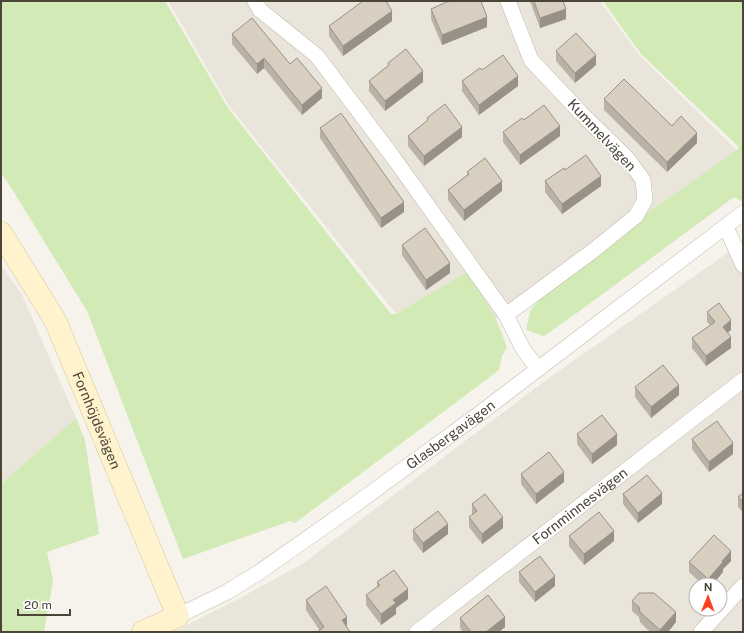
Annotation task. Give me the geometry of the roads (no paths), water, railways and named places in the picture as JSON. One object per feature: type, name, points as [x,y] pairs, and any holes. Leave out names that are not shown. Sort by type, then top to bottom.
[{"type":"street","points":[[255,1],[260,10],[316,56],[393,157],[506,315],[523,349],[538,369]]},
{"type":"street","name":"Kummelvägen","points":[[506,315],[594,250],[636,216],[645,200],[643,180],[628,159],[581,113],[531,60],[508,1]]},
{"type":"street","name":"Glasbergavägen","points":[[143,632],[227,592],[258,573],[356,504],[538,369],[743,213]]},
{"type":"street","points":[[726,227],[743,265]]},
{"type":"street","name":"Fornhöjdsvägen","points":[[1,233],[55,320],[178,616]]},
{"type":"street","name":"Fornminnesvägen","points":[[417,632],[743,380]]},
{"type":"street","points":[[701,632],[743,586]]}]
